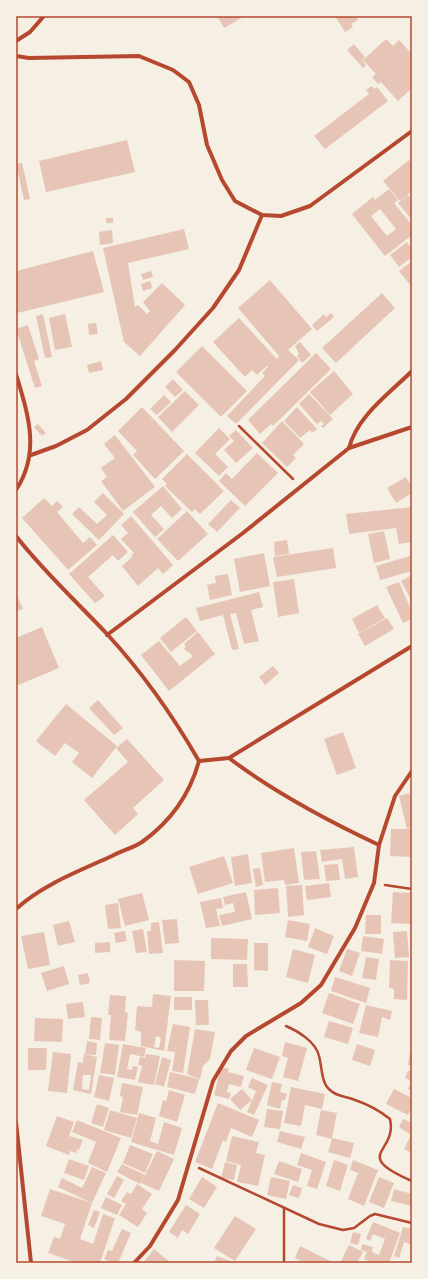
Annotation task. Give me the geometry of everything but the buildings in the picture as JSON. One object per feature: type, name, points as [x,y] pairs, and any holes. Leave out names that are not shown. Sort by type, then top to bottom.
[{"type":"street","points":[[16,41],[30,32],[44,16]]},
{"type":"street","points":[[16,56],[29,58],[139,56],[173,70],[189,82],[200,105],[207,145],[222,180],[235,201],[262,215],[281,216],[310,206],[412,132]]},
{"type":"street","points":[[31,455],[56,446],[87,430],[126,399],[175,350],[213,308],[239,270],[262,215]]},
{"type":"street","points":[[350,448],[356,430],[365,417],[412,371]]},
{"type":"street","points":[[16,374],[28,414],[31,455],[24,477],[16,490]]},
{"type":"street","points":[[107,635],[244,534],[300,486],[350,448],[412,427]]},
{"type":"street","points":[[16,536],[57,584],[107,635],[179,726],[199,761],[193,782],[183,799],[160,827],[141,843],[63,879],[28,898],[16,909]]},
{"type":"street","points":[[199,761],[229,758],[412,646]]},
{"type":"street","points":[[229,758],[262,782],[341,827],[379,845]]},
{"type":"street","points":[[134,1263],[150,1246],[178,1200],[213,1081],[222,1064],[246,1036],[306,999],[321,985],[355,928],[374,883],[379,845],[396,796],[412,771]]},
{"type":"street","points":[[16,1122],[31,1263]]},
{"type":"path","points":[[240,426],[300,486]]},
{"type":"path","points":[[374,883],[412,889]]},
{"type":"path","points":[[273,1020],[298,1031],[311,1043],[319,1054],[322,1072],[328,1089],[338,1096],[354,1099],[369,1106],[390,1119],[391,1125],[389,1136],[379,1156],[381,1162],[397,1175],[412,1181]]},
{"type":"path","points":[[189,1164],[319,1224],[343,1230],[354,1228],[375,1214],[412,1223]]},
{"type":"path","points":[[284,1208],[284,1263]]}]
